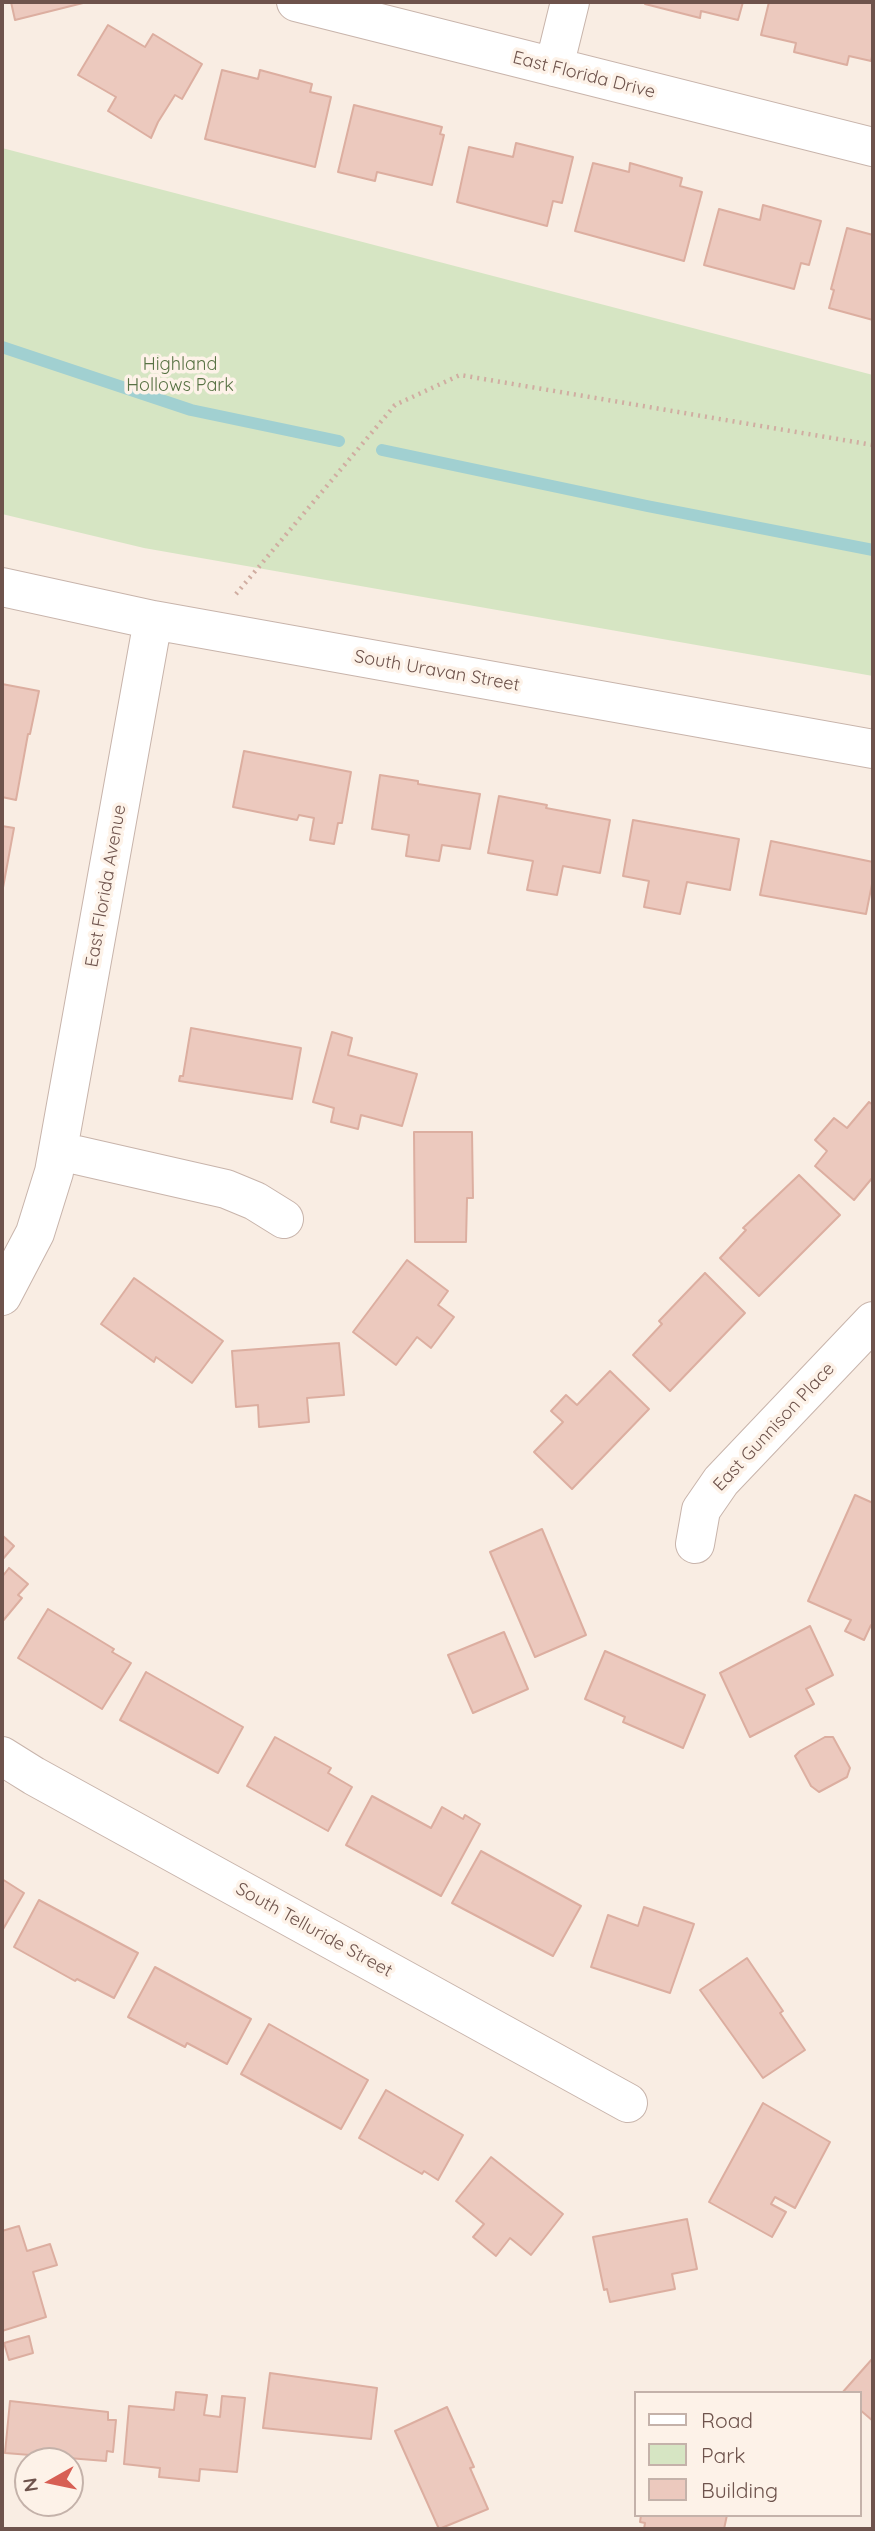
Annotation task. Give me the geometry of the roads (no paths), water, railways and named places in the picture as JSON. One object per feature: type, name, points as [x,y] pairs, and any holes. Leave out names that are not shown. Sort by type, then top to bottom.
[{"type":"street","name":"East Florida Drive","points":[[296,2],[873,147]]},
{"type":"street","points":[[554,67],[570,2]]},
{"type":"street","name":"South Uravan Street","points":[[2,587],[211,631],[873,749]]},
{"type":"street","name":"East Florida Avenue","points":[[2,1296],[34,1233],[59,1151],[153,620]]},
{"type":"street","points":[[59,1151],[226,1189],[255,1201],[284,1219]]},
{"type":"street","name":"East Gunnison Place","points":[[695,1544],[701,1510],[720,1482],[873,1321]]},
{"type":"street","name":"South Telluride Street","points":[[2,1756],[628,2103]]},
{"type":"waterway","points":[[2,347],[191,410],[339,441]]},
{"type":"waterway","points":[[382,450],[873,550]]},
{"type":"park label","name":"Highland Hollows Park","points":[[180,375]]}]
